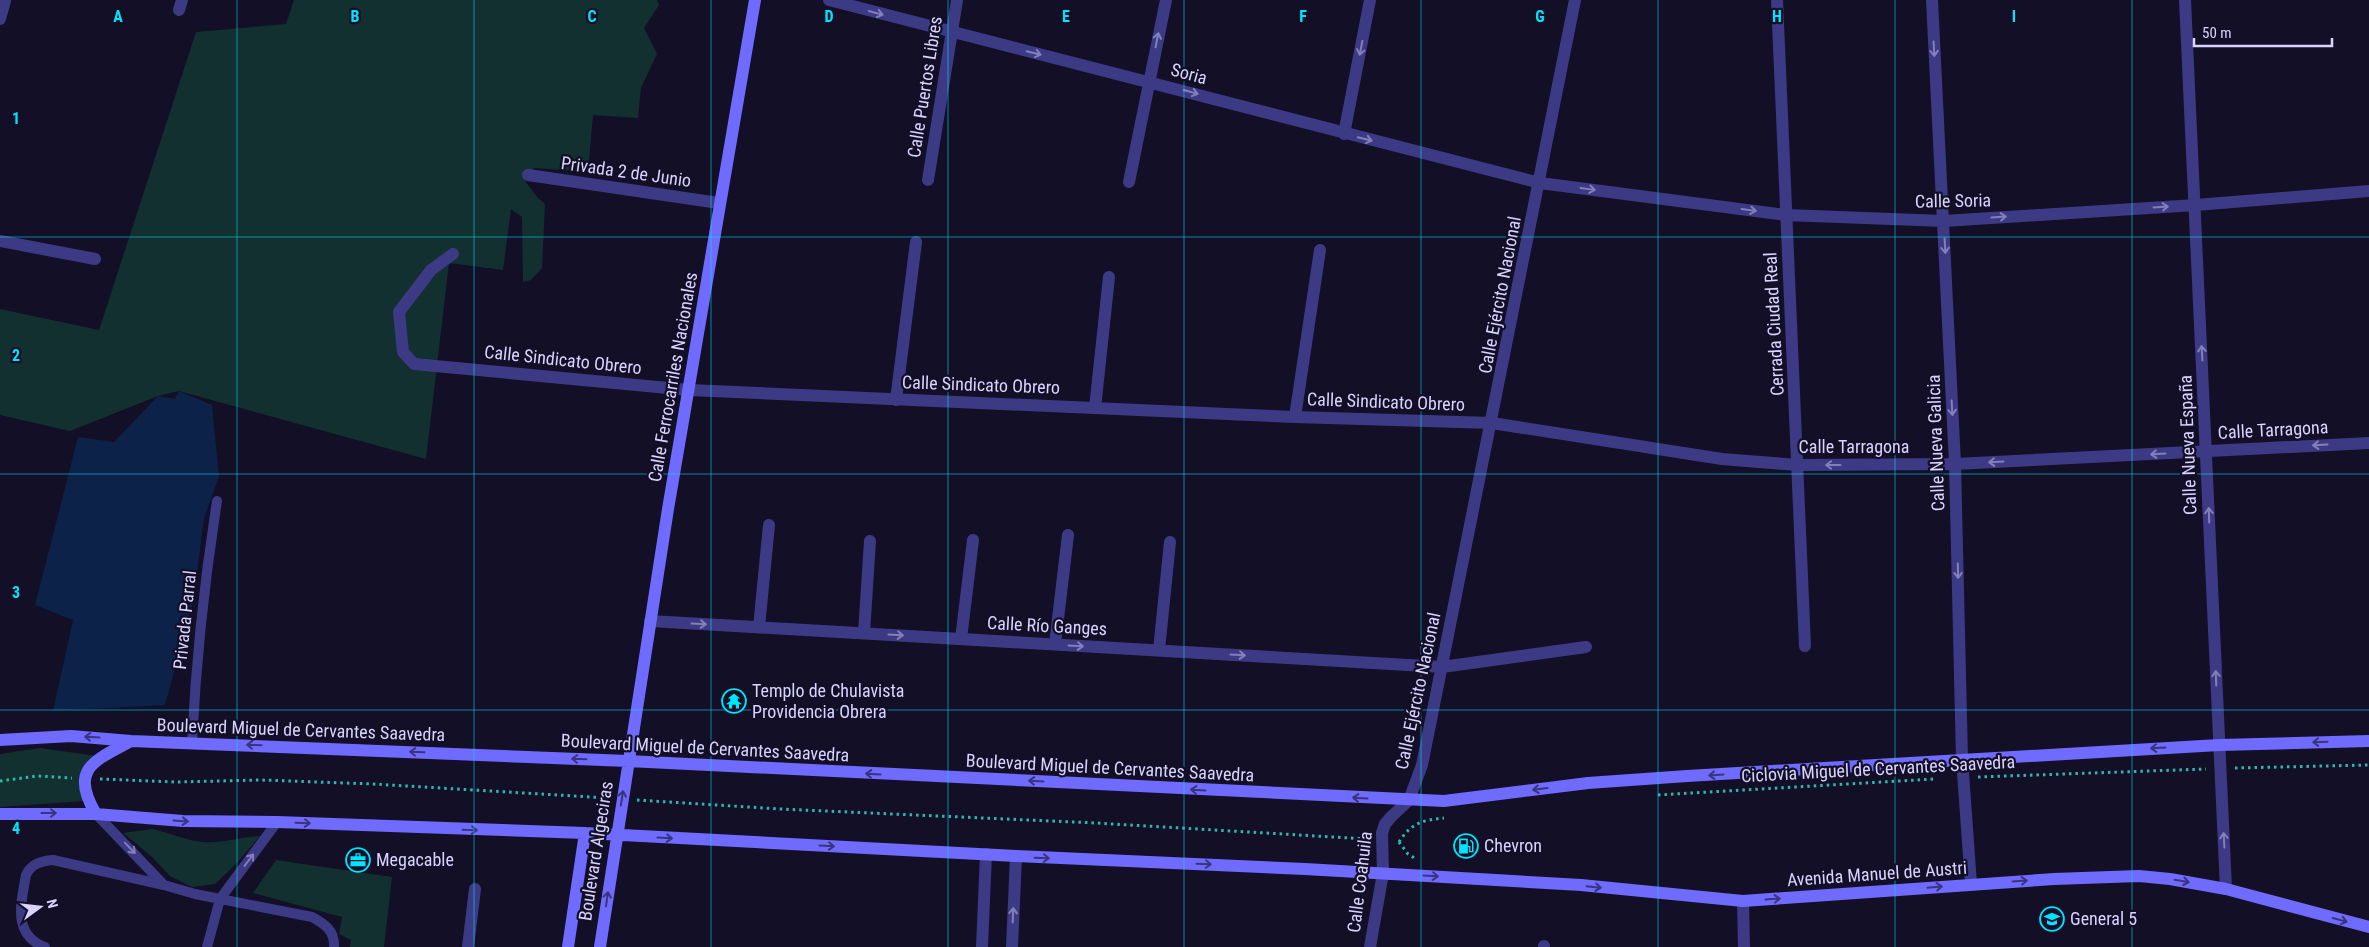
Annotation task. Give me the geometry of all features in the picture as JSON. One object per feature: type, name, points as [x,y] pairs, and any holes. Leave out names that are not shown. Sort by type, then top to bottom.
[{"type":"main road","name":"Calle Ferrocarriles Nacionales","points":[[628,761],[719,203],[755,0]]},
{"type":"main road","name":"Boulevard Miguel de Cervantes Saavedra","points":[[0,740],[71,736],[131,741],[628,761],[1444,801],[1588,783],[2218,745],[2369,741]]},
{"type":"main road","points":[[96,814],[86,797],[85,778],[91,765],[131,741]]},
{"type":"main road","name":"Boulevard Algeciras","points":[[600,947],[628,761]]},
{"type":"main road","points":[[0,814],[96,814],[183,821],[277,822],[585,833],[1383,873]]},
{"type":"main road","name":"Boulevard Algeciras","points":[[568,947],[585,833]]},
{"type":"main road","name":"Avenida Manuel de Austri","points":[[1383,873],[1581,885],[1743,901],[1971,884],[2138,876],[2170,879],[2226,889],[2369,928]]},
{"type":"street","points":[[0,19],[3,0]]},
{"type":"street","name":"Soria","points":[[829,0],[1540,183]]},
{"type":"street","name":"Calle Puertos Libres","points":[[928,180],[957,0]]},
{"type":"street","points":[[1129,182],[1166,0]]},
{"type":"street","points":[[1344,134],[1370,0]]},
{"type":"street","name":"Calle Ejército Nacional","points":[[1409,800],[1422,765],[1540,183],[1575,0]]},
{"type":"street","name":"Cerrada Ciudad Real","points":[[1776,0],[1805,646]]},
{"type":"street","name":"Calle Nueva Galicia","points":[[1932,0],[1955,464],[1962,759],[1971,884]]},
{"type":"street","name":"Calle Nueva España","points":[[2185,0],[2196,205],[2218,745],[2226,889]]},
{"type":"street","name":"Privada 2 de Junio","points":[[528,175],[719,203]]},
{"type":"street","name":"Calle Soria","points":[[1540,183],[1786,215],[1944,221],[2196,205],[2369,191]]},
{"type":"street","points":[[0,241],[95,259]]},
{"type":"street","points":[[896,400],[916,242]]},
{"type":"street","points":[[1296,417],[1320,250]]},
{"type":"street","name":"Calle Sindicato Obrero","points":[[453,254],[431,270],[399,312],[403,352],[414,364],[689,390],[1296,417],[1492,423]]},
{"type":"street","points":[[1095,408],[1109,277]]},
{"type":"street","name":"Calle Tarragona","points":[[1492,423],[1722,459],[1797,465],[1955,464],[2369,443]]},
{"type":"street","points":[[759,627],[770,525]]},
{"type":"street","points":[[1055,644],[1068,535]]},
{"type":"street","points":[[961,639],[973,540]]},
{"type":"street","points":[[864,633],[870,542]]},
{"type":"street","points":[[1160,650],[1170,542]]},
{"type":"street","name":"Calle Río Ganges","points":[[650,621],[1442,667],[1586,647]]},
{"type":"street","name":"Calle Coahuila","points":[[1370,947],[1383,873],[1382,840],[1385,824],[1409,800]]},
{"type":"street","points":[[982,947],[986,854]]},
{"type":"street","points":[[1012,947],[1016,856]]},
{"type":"street","points":[[468,947],[475,889]]},
{"type":"street","points":[[1743,901],[1744,947]]},
{"type":"lane","name":"Privada Parral","points":[[192,742],[201,607],[217,501]]},
{"type":"lane","points":[[96,814],[164,885]]},
{"type":"lane","points":[[207,947],[220,899],[277,822]]},
{"type":"lane","points":[[45,947],[28,937],[21,923],[28,870],[37,863],[53,860],[164,885],[194,894],[312,917],[328,927],[334,941],[334,947]]},
{"type":"path","name":"Ciclovia Miguel de Cervantes Saavedra","points":[[1964,777],[2369,765]]},
{"type":"path","points":[[0,781],[37,776],[176,782],[261,780],[336,783],[780,809],[1096,823],[1399,842],[1407,829],[1418,824],[1452,817]]},
{"type":"path","name":"Ciclovia Miguel de Cervantes Saavedra","points":[[1650,796],[1935,779]]},
{"type":"green space","points":[[294,0],[657,0],[659,5],[644,28],[657,54],[641,88],[638,118],[593,115],[588,172],[534,168],[525,181],[545,204],[542,268],[531,280],[523,282],[522,217],[511,209],[503,270],[449,263],[426,459],[179,391],[158,396],[70,431],[0,415],[0,309],[99,330],[196,32],[286,24]]},
{"type":"green space","points":[[40,748],[97,756],[85,801],[0,807],[0,754]]},
{"type":"green space","points":[[153,829],[202,842],[217,842],[260,836],[236,864],[215,884],[192,887],[170,876],[151,856],[123,833]]},
{"type":"green space","points":[[276,860],[392,877],[384,947],[350,947],[351,940],[339,934],[342,917],[253,893]]},
{"type":"water","points":[[179,391],[212,405],[219,476],[204,519],[193,602],[165,705],[53,711],[73,620],[35,605],[78,437],[114,442],[158,396],[175,399]]},
{"type":"place","name":"Templo de Chulavista Providencia Obrera","points":[[734,701]]},
{"type":"place","name":"Chevron","points":[[1466,846]]},
{"type":"place","name":"Megacable","points":[[358,860]]},
{"type":"place","name":"General 5","points":[[2052,919]]}]
